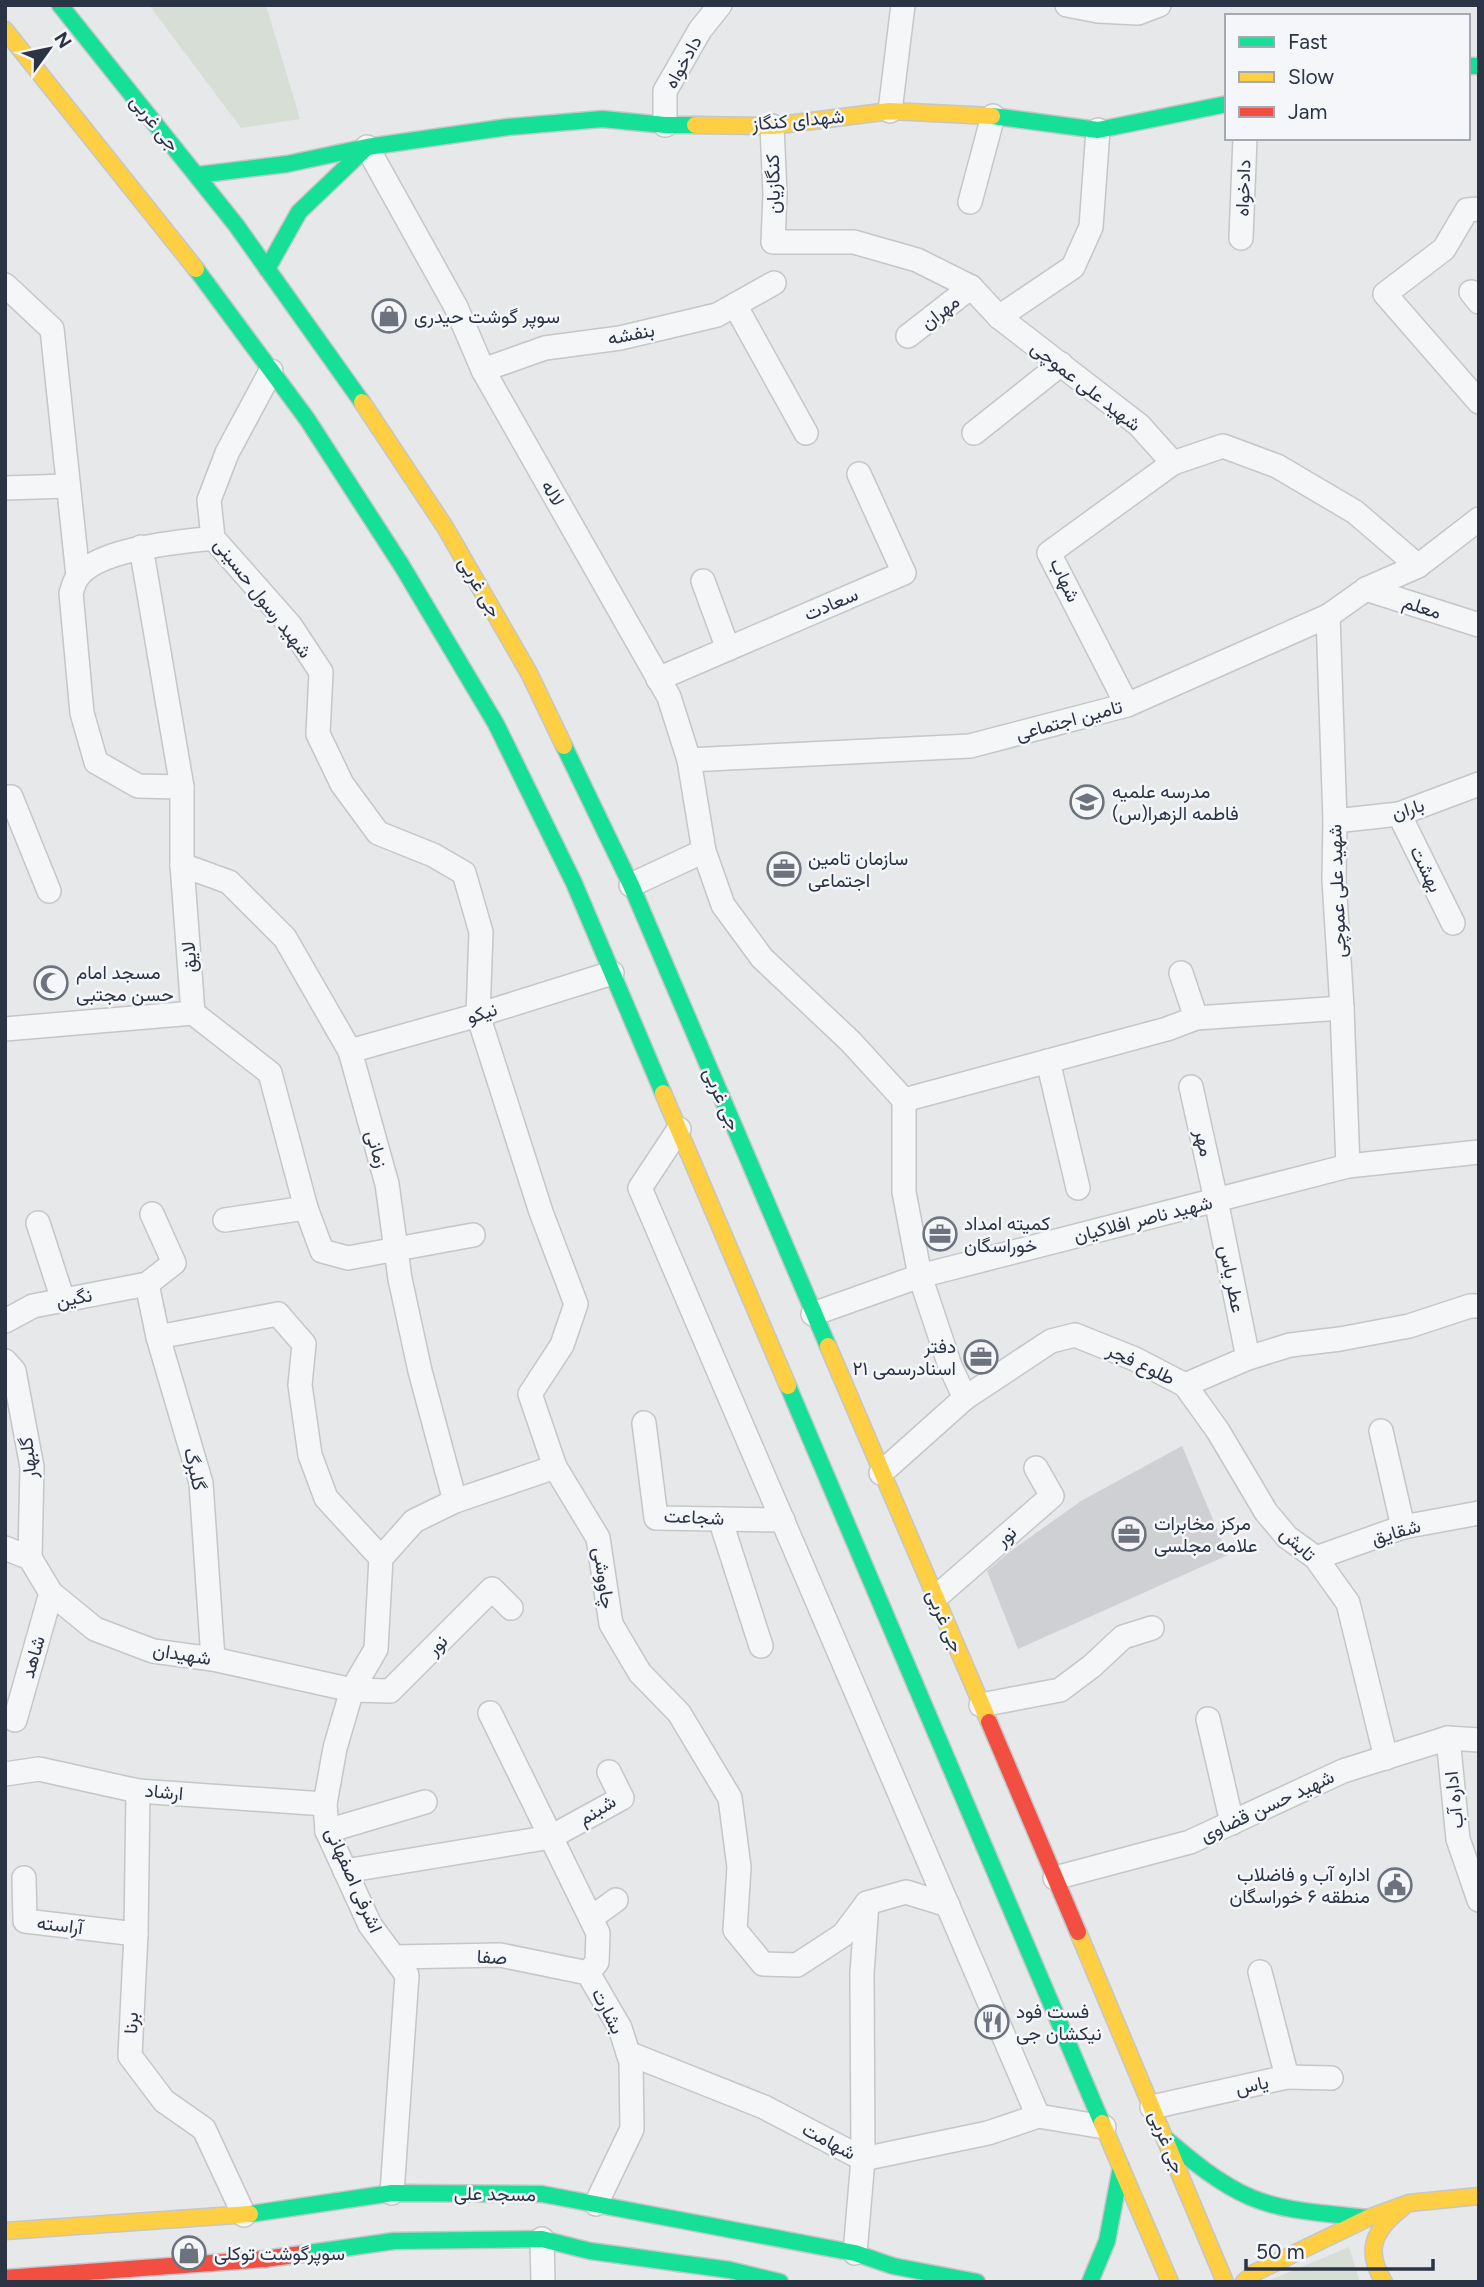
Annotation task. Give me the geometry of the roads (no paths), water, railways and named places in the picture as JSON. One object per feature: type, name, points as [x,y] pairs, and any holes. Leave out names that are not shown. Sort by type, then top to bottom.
[{"type":"main road","name":"جی غربی","points":[[60,5],[236,225],[348,382],[445,527],[529,673],[631,885],[1225,2282]]},
{"type":"main road","points":[[5,30],[196,269],[307,419],[394,555],[496,724],[574,883],[1170,2282]]},
{"type":"main road","name":"شهدای کنگاز","points":[[197,175],[287,164],[367,147],[508,127],[602,119],[665,125],[772,126],[890,111],[993,116],[1098,130],[1225,104]]},
{"type":"main road","points":[[267,269],[299,212],[367,147]]},
{"type":"main road","points":[[1165,2138],[1206,2171],[1251,2197],[1297,2209],[1368,2218]]},
{"type":"main road","points":[[1090,2282],[1098,2268],[1107,2240],[1121,2167]]},
{"type":"main road","name":"مسجد علی","points":[[5,2231],[42,2234],[244,2215],[392,2193],[542,2193],[855,2253],[893,2266],[977,2282]]},
{"type":"main road","points":[[1244,2282],[1254,2273],[1368,2218],[1409,2203],[1479,2196]]},
{"type":"main road","points":[[1384,2282],[1377,2273],[1371,2253],[1376,2235],[1397,2211],[1409,2203]]},
{"type":"main road","points":[[5,2278],[44,2270],[265,2265],[394,2241],[542,2239],[590,2251],[666,2261],[729,2276],[780,2282]]},
{"type":"street","name":"دادخواه","points":[[665,125],[665,91],[700,30],[720,5]]},
{"type":"street","points":[[890,111],[902,5]]},
{"type":"street","points":[[1067,5],[1098,11],[1145,8]]},
{"type":"street","points":[[970,202],[993,116]]},
{"type":"street","name":"کنگازیان","points":[[772,126],[775,194],[773,242]]},
{"type":"street","points":[[999,317],[1073,267],[1091,227],[1098,130]]},
{"type":"street","name":"دادخواه","points":[[1241,238],[1245,140]]},
{"type":"street","name":"لاله","points":[[367,147],[456,307],[483,370],[669,697],[689,760],[704,851]]},
{"type":"street","points":[[1479,209],[1467,209],[1444,248],[1385,294],[1479,402]]},
{"type":"street","name":"شهید علی عموچی","points":[[773,242],[854,242],[917,260],[971,287],[999,317],[1139,425],[1173,463]]},
{"type":"street","name":"بنفشه","points":[[483,370],[545,348],[620,338],[717,316],[774,283]]},
{"type":"street","points":[[5,285],[52,328],[78,576],[71,593],[74,641],[82,713],[96,762],[138,786],[182,787]]},
{"type":"street","name":"مهران","points":[[908,336],[971,287]]},
{"type":"street","points":[[735,305],[806,433]]},
{"type":"street","points":[[974,433],[1061,364]]},
{"type":"street","name":"شهید رسول حسینی","points":[[271,371],[227,453],[209,500],[213,538],[290,625],[321,672],[318,734],[342,784],[378,833],[433,855],[464,873],[481,932],[478,1015]]},
{"type":"street","points":[[1173,463],[1223,446],[1277,466],[1355,512],[1418,566]]},
{"type":"street","name":"شهاب","points":[[1127,705],[1049,553],[1173,463]]},
{"type":"street","name":"سعادت","points":[[659,679],[904,573],[859,474]]},
{"type":"street","points":[[5,488],[68,486]]},
{"type":"street","name":"تامین اجتماعی","points":[[689,760],[970,746],[1127,705],[1328,616],[1366,589],[1418,566],[1479,519]]},
{"type":"street","points":[[78,576],[94,564],[141,547],[213,538]]},
{"type":"street","name":"لایق","points":[[141,547],[182,787],[183,865],[193,1013]]},
{"type":"street","points":[[703,581],[728,649]]},
{"type":"street","name":"معلم","points":[[1366,589],[1479,625]]},
{"type":"street","name":"شهید علی عموچی","points":[[1328,616],[1335,821],[1334,880],[1348,1166]]},
{"type":"street","name":"باران","points":[[1335,821],[1399,814],[1479,784]]},
{"type":"street","points":[[5,797],[11,797],[48,891]]},
{"type":"street","name":"بهشت","points":[[1399,814],[1453,923]]},
{"type":"street","points":[[631,885],[704,851],[723,905],[762,958],[851,1042],[905,1100],[904,1192],[920,1276],[950,1366],[965,1398]]},
{"type":"street","name":"زمانی","points":[[183,865],[229,882],[285,938],[350,1051],[387,1184],[400,1279],[419,1371],[455,1501]]},
{"type":"street","name":"نیکو","points":[[350,1051],[612,973]]},
{"type":"street","points":[[1181,973],[1196,1018]]},
{"type":"street","points":[[905,1100],[1167,1029],[1196,1018],[1342,1008]]},
{"type":"street","points":[[5,1029],[193,1013],[270,1073],[306,1208],[322,1251],[348,1258],[473,1235]]},
{"type":"street","name":"چاووشی","points":[[478,1015],[541,1212],[576,1304],[562,1345],[530,1394],[555,1467],[598,1538],[611,1624],[640,1673],[679,1713],[730,1798],[739,1867],[735,1930],[762,1964],[797,1965],[843,1936],[867,1903]]},
{"type":"street","points":[[1048,1061],[1078,1188]]},
{"type":"street","name":"مهر","points":[[1191,1087],[1216,1200]]},
{"type":"street","points":[[679,1129],[639,1188],[1038,2116],[1104,2127]]},
{"type":"street","name":"شهید ناصر افلاکیان","points":[[813,1314],[920,1276],[1348,1166],[1479,1152]]},
{"type":"street","name":"عطر یاس","points":[[1216,1200],[1248,1358]]},
{"type":"street","points":[[225,1220],[306,1208]]},
{"type":"street","points":[[147,1284],[174,1263],[152,1214]]},
{"type":"street","points":[[38,1223],[63,1300]]},
{"type":"street","name":"نگین","points":[[5,1321],[33,1306],[147,1284]]},
{"type":"street","name":"گلبرگ","points":[[147,1284],[158,1337],[201,1483],[213,1658]]},
{"type":"street","name":"طلوع فجر","points":[[881,1473],[965,1398],[1051,1341],[1075,1335],[1135,1359],[1185,1385],[1248,1358],[1290,1345],[1409,1326],[1470,1306],[1479,1306]]},
{"type":"street","points":[[158,1337],[278,1314],[304,1344],[301,1397],[310,1455],[326,1498],[381,1558],[414,1521],[455,1501],[555,1467]]},
{"type":"street","name":"گلبهار","points":[[5,1361],[13,1371],[32,1467],[30,1558]]},
{"type":"street","name":"تابش","points":[[1185,1385],[1218,1431],[1266,1512],[1287,1537],[1316,1558],[1348,1603],[1386,1758]]},
{"type":"street","name":"شجاعت","points":[[644,1423],[656,1518],[783,1520]]},
{"type":"street","points":[[1381,1431],[1403,1527]]},
{"type":"street","name":"نور","points":[[935,1598],[1052,1496],[1036,1468]]},
{"type":"street","name":"شقایق","points":[[1316,1558],[1403,1527],[1479,1513]]},
{"type":"street","points":[[720,1519],[761,1646]]},
{"type":"street","points":[[5,1548],[30,1558]]},
{"type":"street","name":"شهیدان","points":[[30,1558],[51,1592],[94,1629],[153,1651],[213,1658],[352,1690]]},
{"type":"street","name":"اشرفی اصفهانی","points":[[381,1558],[376,1649],[352,1690],[335,1748],[325,1804],[327,1831],[370,1925],[407,1975],[392,2193]]},
{"type":"street","name":"نور","points":[[352,1690],[390,1691],[492,1589],[511,1608]]},
{"type":"street","name":"شاهد","points":[[15,1720],[51,1592]]},
{"type":"street","points":[[981,1705],[1060,1690],[1123,1637],[1152,1628]]},
{"type":"street","name":"بشارت","points":[[490,1713],[598,1933],[597,1962],[588,1973],[620,2028],[631,2062],[632,2129],[596,2204]]},
{"type":"street","points":[[1208,1719],[1232,1823]]},
{"type":"street","name":"شهید حسن قضاوی","points":[[1055,1878],[1190,1842],[1343,1771],[1448,1738],[1479,1740]]},
{"type":"street","name":"اداره آب","points":[[1448,1738],[1458,1839],[1479,1900]]},
{"type":"street","name":"ارشاد","points":[[5,1774],[39,1769],[138,1791],[325,1804]]},
{"type":"street","name":"شبنم","points":[[551,1837],[622,1798],[609,1772]]},
{"type":"street","name":"برنا","points":[[138,1791],[136,1934],[130,2056],[164,2101],[204,2129],[244,2215]]},
{"type":"street","points":[[327,1831],[425,1802]]},
{"type":"street","points":[[345,1871],[551,1837]]},
{"type":"street","name":"آراسته","points":[[24,1878],[25,1921],[136,1934]]},
{"type":"street","points":[[855,2253],[863,2160],[862,1973],[867,1903],[906,1892],[948,1905]]},
{"type":"street","points":[[591,1918],[616,1900]]},
{"type":"street","name":"صفا","points":[[394,1957],[500,1955],[588,1973]]},
{"type":"street","name":"یاس","points":[[1152,2107],[1287,2077],[1260,1972]]},
{"type":"street","name":"شهامت","points":[[628,2053],[764,2107],[863,2160],[988,2133],[1038,2116]]},
{"type":"street","points":[[1287,2077],[1331,2078]]},
{"type":"street","points":[[542,2239],[543,2282]]},
{"type":"street","points":[[666,2261],[681,2282]]},
{"type":"place","name":"سوپر گوشت حیدری","points":[[389,316]]},
{"type":"place","name":"مدرسه علمیه فاطمه الزهرا(س)","points":[[1087,802]]},
{"type":"place","name":"سازمان تامین اجتماعی","points":[[784,869]]},
{"type":"place","name":"مسجد امام حسن مجتبی","points":[[51,983]]},
{"type":"place","name":"کمیته امداد خوراسگان","points":[[940,1234]]},
{"type":"place","name":"دفتر اسنادرسمی ۲۱","points":[[981,1357]]},
{"type":"place","name":"مرکز مخابرات علامه مجلسی","points":[[1129,1534]]},
{"type":"place","name":"اداره آب و فاضلاب منطقه ۶ خوراسگان","points":[[1395,1885]]},
{"type":"place","name":"فست فود نیکشان جی","points":[[992,2022]]},
{"type":"place","name":"سوپرگوشت توکلی","points":[[189,2253]]}]
